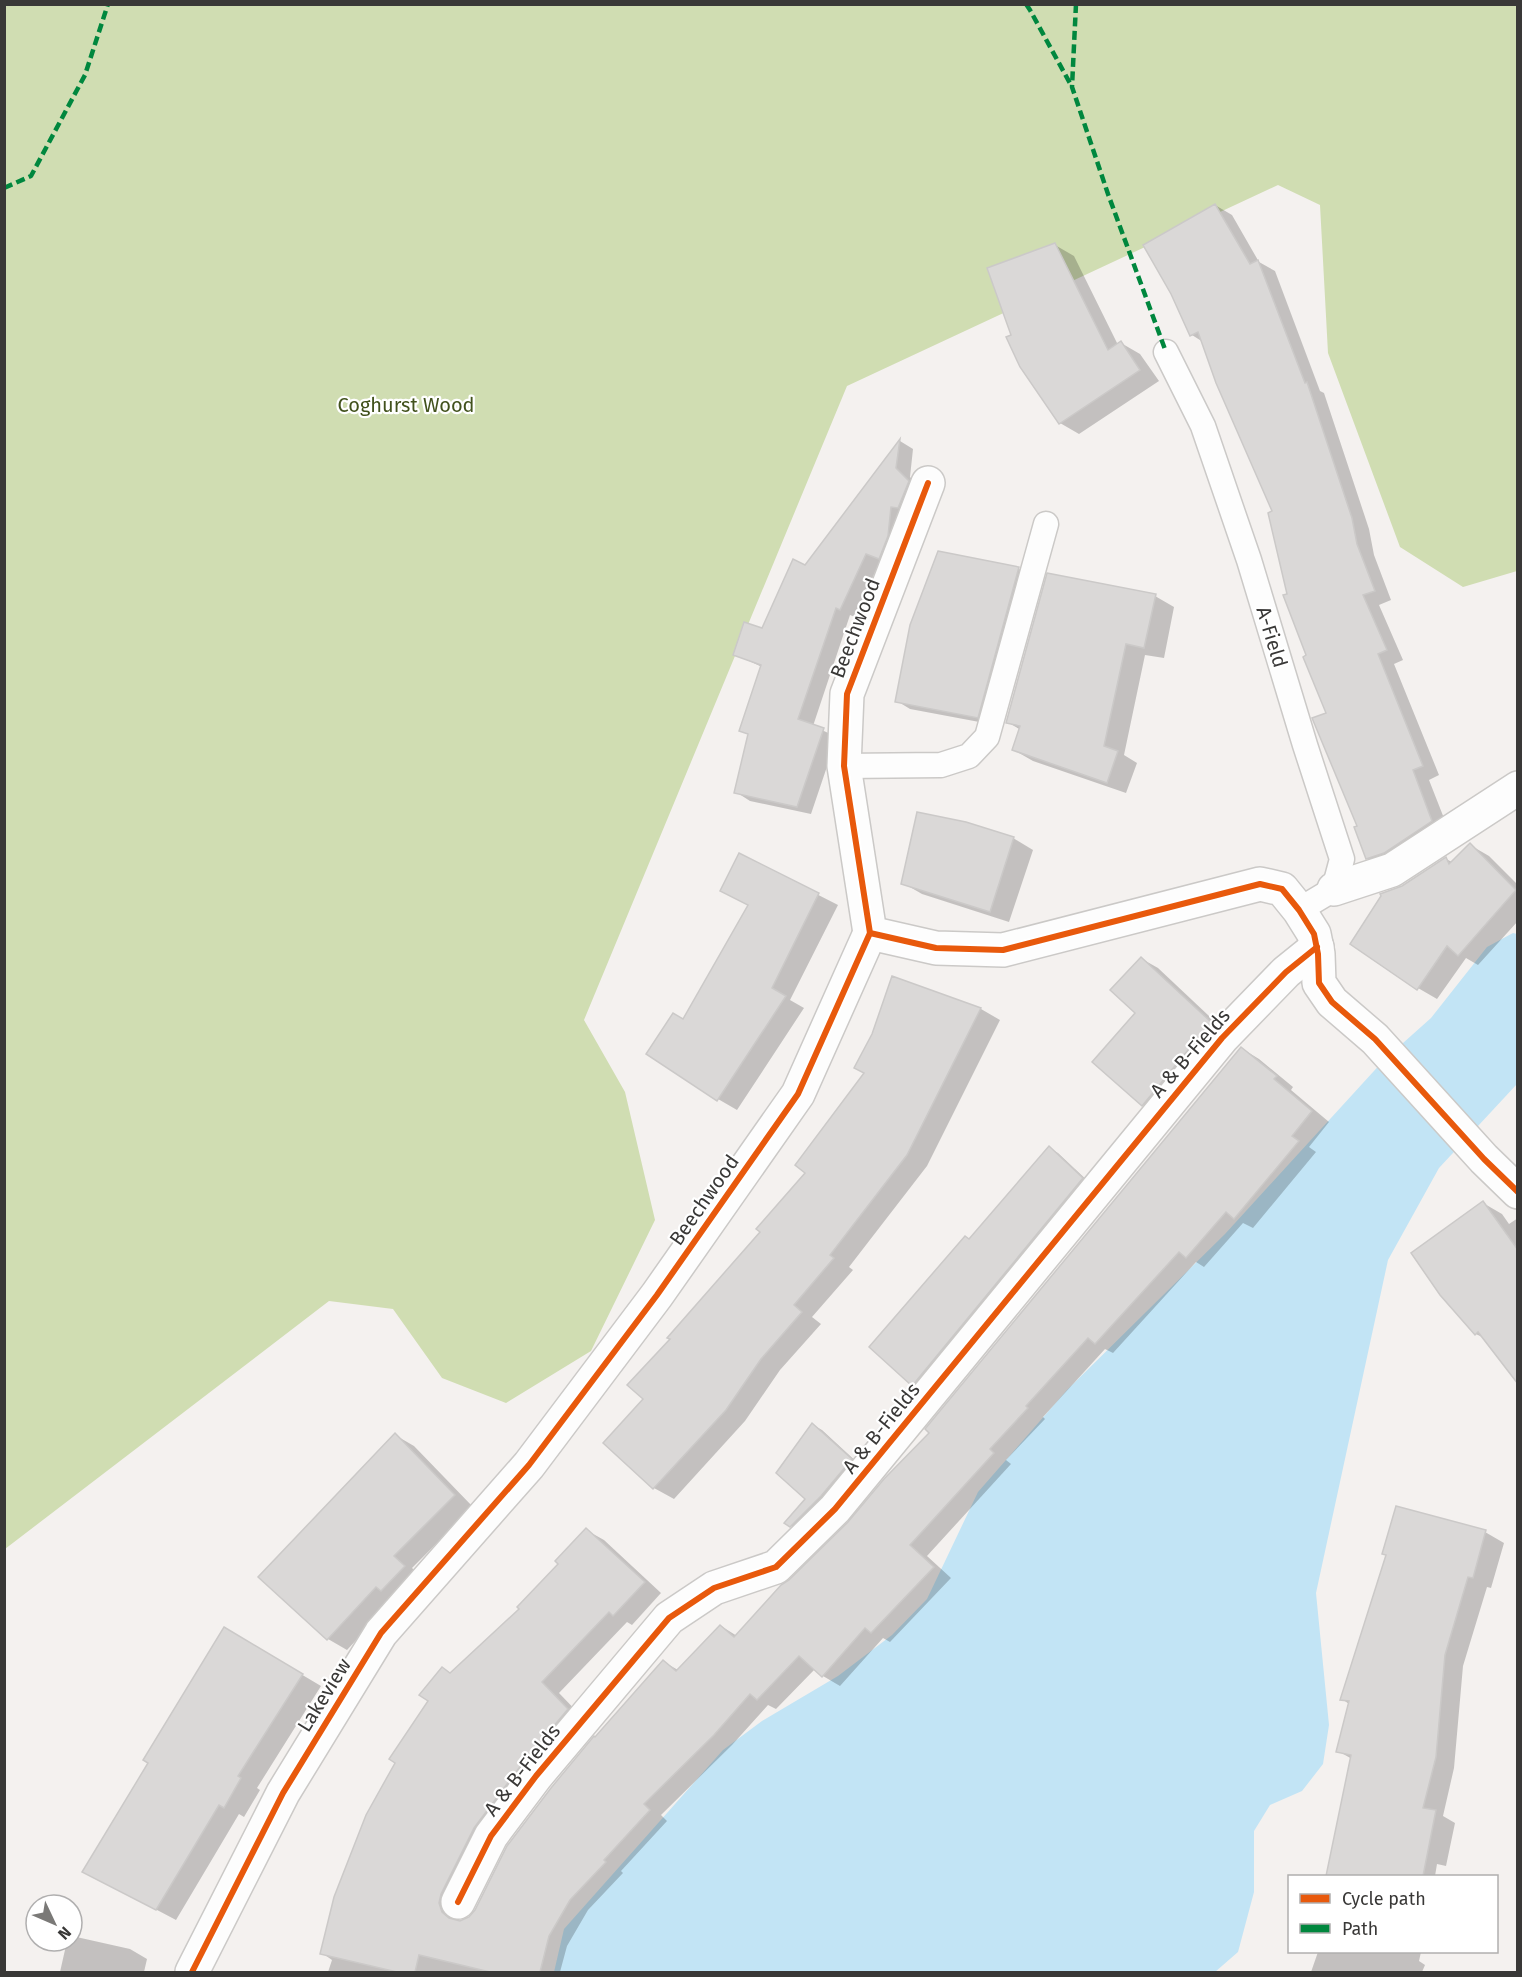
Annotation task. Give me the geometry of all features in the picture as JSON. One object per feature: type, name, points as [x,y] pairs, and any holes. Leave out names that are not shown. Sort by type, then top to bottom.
[{"type":"street","name":"Beechwood","points":[[529,1465],[657,1295],[798,1094],[870,933],[844,766],[847,694],[928,483]]},
{"type":"street","points":[[1334,889],[1392,870],[1518,788]]},
{"type":"street","points":[[870,933],[936,948],[1003,950],[1260,884],[1282,889],[1314,934],[1319,983],[1332,1002],[1375,1039],[1484,1159],[1518,1192]]},
{"type":"street","name":"A & B-Fields","points":[[458,1902],[491,1836],[523,1793],[669,1618],[714,1588],[776,1567],[835,1509],[1222,1038],[1286,972],[1317,947]]},
{"type":"street","name":"Lakeview","points":[[192,1972],[283,1793],[381,1633],[529,1465]]},
{"type":"lane","name":"A-Field","points":[[1167,352],[1203,426],[1249,560],[1342,859],[1334,889]]},
{"type":"lane","points":[[844,766],[941,765],[969,756],[987,737],[1046,524]]},
{"type":"lane","points":[[1299,910],[1334,889]]},
{"type":"green space","name":"Coghurst Wood","points":[[5,5],[1517,5],[1517,571],[1463,587],[1400,547],[1328,353],[1320,205],[1278,185],[847,386],[584,1020],[625,1092],[655,1220],[591,1351],[506,1403],[442,1378],[393,1309],[329,1301],[5,1549]]},
{"type":"water","points":[[1513,933],[1517,934],[1517,1084],[1439,1168],[1388,1260],[1316,1593],[1329,1725],[1323,1764],[1302,1791],[1270,1805],[1254,1831],[1254,1892],[1238,1952],[1215,1972],[554,1972],[564,1929],[723,1750],[762,1721],[838,1676],[892,1635],[927,1599],[978,1492],[1067,1390],[1225,1234],[1384,1060],[1431,1018],[1487,947]]},
{"type":"building","points":[[1215,204],[1250,264],[1258,260],[1305,383],[1307,382],[1352,518],[1357,544],[1375,591],[1363,595],[1387,650],[1378,654],[1423,766],[1413,770],[1432,821],[1384,853],[1366,859],[1354,827],[1357,826],[1312,718],[1326,713],[1303,657],[1306,655],[1283,595],[1287,594],[1268,513],[1272,511],[1216,383],[1198,332],[1190,336],[1171,294],[1143,245]]},
{"type":"building","points":[[1055,243],[1108,350],[1121,341],[1140,370],[1059,424],[1020,367],[1006,337],[1011,335],[987,268]]},
{"type":"building","points":[[900,439],[896,468],[909,481],[898,508],[891,507],[888,536],[879,559],[866,554],[840,610],[836,608],[798,719],[824,728],[797,807],[734,793],[748,734],[739,731],[761,665],[733,655],[744,622],[762,628],[793,559],[805,565]]},
{"type":"building","points":[[938,551],[1019,567],[978,718],[895,702],[910,625]]},
{"type":"building","points":[[1047,573],[1156,594],[1144,648],[1126,644],[1104,746],[1118,751],[1107,783],[1012,750],[1020,726],[1006,723]]},
{"type":"building","points":[[917,812],[966,822],[1014,837],[990,912],[901,884]]},
{"type":"building","points":[[1470,843],[1516,890],[1458,956],[1447,946],[1417,990],[1350,944],[1381,896],[1380,894],[1402,886],[1446,857],[1449,864]]},
{"type":"building","points":[[739,853],[819,893],[772,988],[786,996],[717,1101],[646,1054],[673,1013],[683,1019],[748,905],[720,891]]},
{"type":"building","points":[[1141,957],[1211,1022],[1142,1106],[1092,1062],[1135,1013],[1110,990]]},
{"type":"building","points":[[892,976],[981,1008],[907,1155],[830,1255],[834,1258],[794,1305],[802,1312],[761,1359],[726,1410],[653,1489],[603,1443],[643,1399],[627,1385],[670,1339],[667,1338],[760,1232],[756,1229],[805,1173],[795,1165],[864,1073],[854,1068],[872,1034]]},
{"type":"building","points":[[1241,1047],[1277,1076],[1274,1079],[1312,1111],[1292,1136],[1299,1141],[1234,1219],[1226,1212],[1186,1258],[1179,1252],[1095,1344],[1088,1338],[1026,1406],[1028,1408],[990,1449],[994,1453],[910,1545],[934,1567],[871,1633],[865,1628],[822,1677],[799,1656],[757,1700],[750,1694],[714,1735],[644,1804],[650,1810],[570,1900],[549,1936],[540,1972],[490,1972],[419,1955],[415,1972],[397,1972],[320,1954],[334,1897],[366,1815],[395,1763],[389,1759],[428,1701],[419,1695],[442,1667],[450,1673],[519,1609],[517,1607],[558,1564],[555,1561],[586,1528],[645,1582],[613,1616],[609,1612],[542,1682],[568,1709],[522,1764],[474,1828],[441,1894],[439,1903],[442,1912],[449,1918],[460,1921],[469,1917],[475,1910],[507,1846],[551,1788],[594,1736],[663,1660],[676,1671],[720,1625],[734,1637],[781,1585],[789,1580],[848,1522],[884,1479],[929,1433],[925,1429]]},
{"type":"building","points":[[1049,1146],[1083,1178],[912,1386],[869,1347],[965,1236],[969,1239]]},
{"type":"building","points":[[1483,1201],[1518,1250],[1518,1384],[1478,1332],[1475,1335],[1440,1295],[1411,1253]]},
{"type":"building","points":[[812,1423],[852,1459],[821,1496],[790,1527],[784,1523],[805,1499],[776,1473]]},
{"type":"building","points":[[395,1433],[455,1495],[394,1556],[405,1566],[381,1591],[376,1587],[327,1640],[258,1577]]},
{"type":"building","points":[[1396,1506],[1486,1530],[1473,1578],[1468,1577],[1445,1655],[1436,1757],[1423,1808],[1436,1810],[1423,1875],[1326,1875],[1351,1755],[1336,1752],[1349,1701],[1340,1700],[1386,1555],[1382,1554]]},
{"type":"building","points":[[224,1627],[303,1674],[238,1776],[241,1778],[224,1808],[219,1805],[156,1910],[82,1872],[148,1763],[143,1760]]},
{"type":"marked path","points":[[4,188],[31,176],[85,75],[108,4]]},
{"type":"marked path","points":[[1026,4],[1072,87]]},
{"type":"marked path","points":[[1076,4],[1072,87],[1108,194],[1166,352]]},
{"type":"cycle path","points":[[928,483],[847,694],[844,766],[870,933],[936,948],[1003,950],[1260,884],[1282,889],[1314,934],[1318,954],[1319,983],[1332,1002],[1375,1039],[1484,1159],[1518,1192]]},
{"type":"cycle path","points":[[192,1972],[283,1793],[381,1633],[529,1465],[657,1295],[798,1094],[870,933]]},
{"type":"cycle path","points":[[458,1902],[491,1836],[536,1776],[669,1618],[714,1588],[776,1567],[835,1509],[1222,1038],[1286,972],[1317,947]]}]
